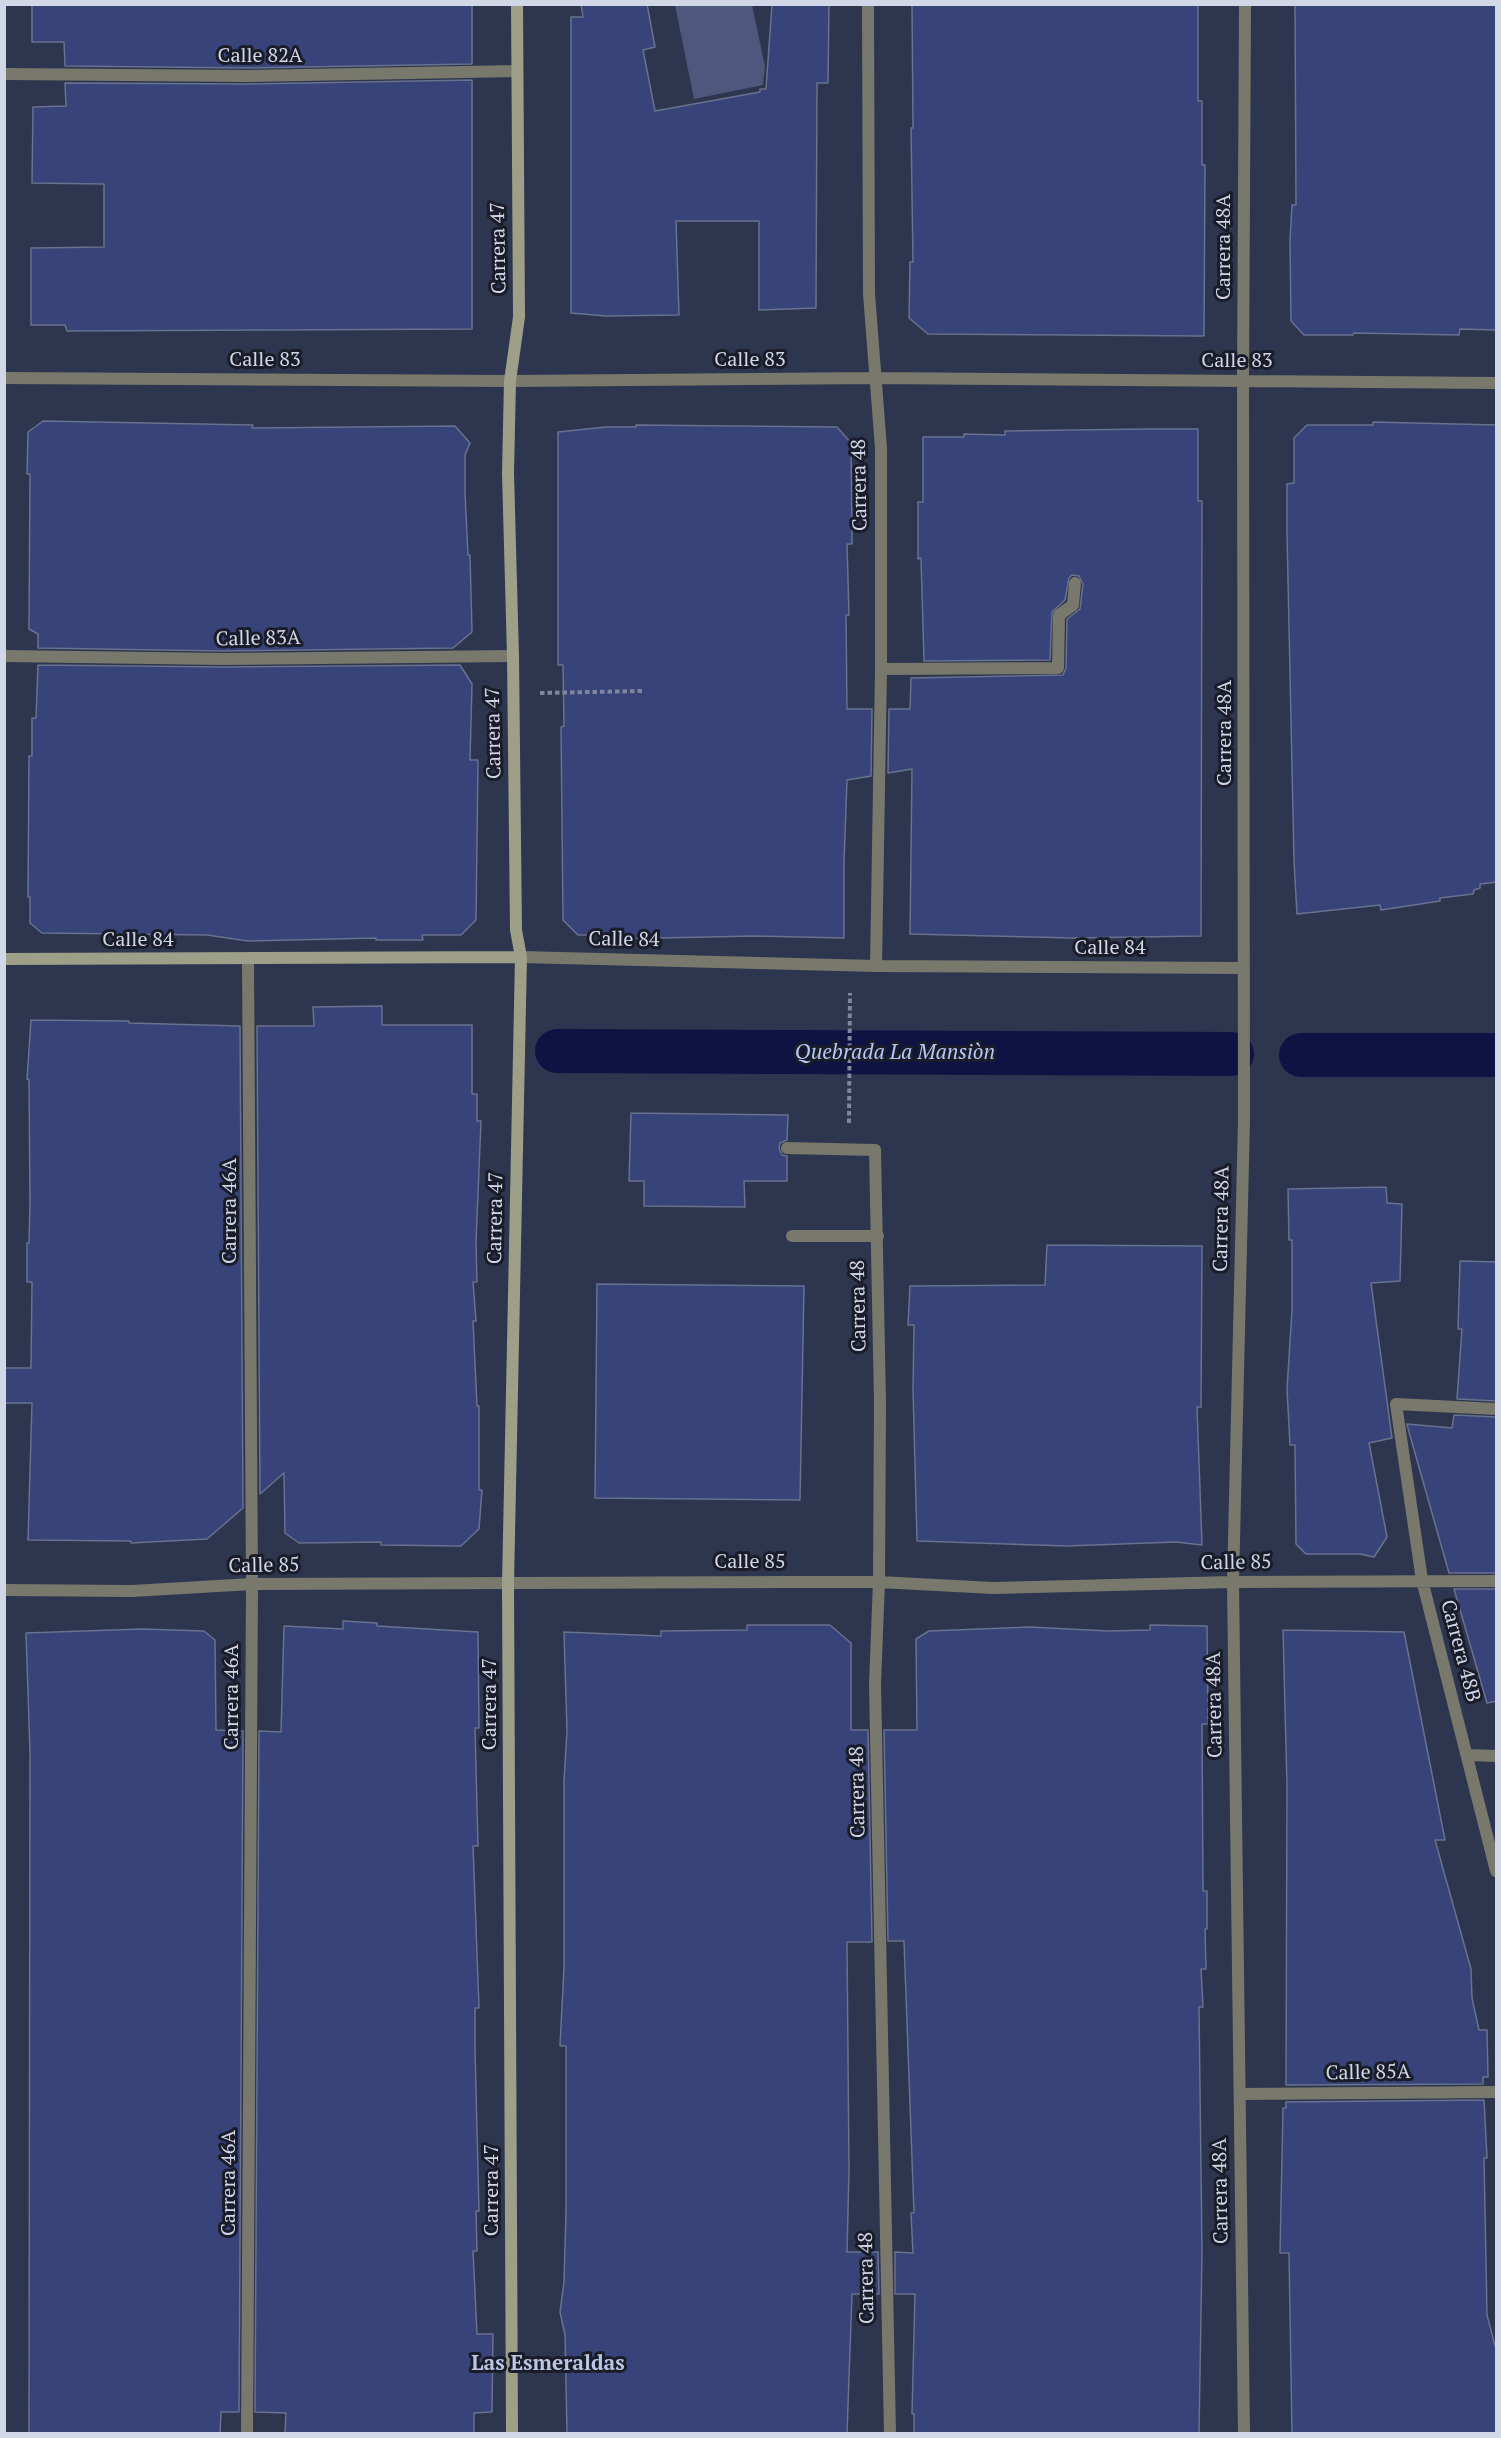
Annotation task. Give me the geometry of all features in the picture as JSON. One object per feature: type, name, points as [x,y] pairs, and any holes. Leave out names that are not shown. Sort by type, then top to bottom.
[{"type":"street","name":"Carrera 47","points":[[512,2433],[508,1583],[521,957],[516,930],[513,656],[507,473],[510,381],[519,317],[517,4]]},
{"type":"street","name":"Carrera 48","points":[[868,4],[869,294],[881,448],[881,669],[876,966]]},
{"type":"street","name":"Carrera 48A","points":[[1244,2433],[1233,1582],[1244,1120],[1245,4]]},
{"type":"street","name":"Calle 82A","points":[[4,74],[248,76],[517,71]]},
{"type":"street","name":"Calle 83","points":[[4,378],[510,381],[875,378],[1497,383]]},
{"type":"street","points":[[881,669],[1058,668],[1059,615],[1073,605],[1075,583]]},
{"type":"street","name":"Calle 83A","points":[[4,656],[224,659],[513,656]]},
{"type":"street","name":"Calle 84","points":[[4,959],[248,960],[521,957],[876,966],[1243,968]]},
{"type":"street","name":"Carrera 46A","points":[[247,2433],[252,1584],[248,960]]},
{"type":"street","name":"Carrera 48","points":[[787,1148],[875,1150],[878,1236],[879,1582],[875,1683],[890,2433]]},
{"type":"street","points":[[792,1236],[878,1236]]},
{"type":"street","name":"Carrera 48B","points":[[1497,1409],[1396,1404],[1422,1580],[1497,1871]]},
{"type":"street","name":"Calle 85","points":[[4,1590],[132,1591],[252,1584],[879,1582],[993,1588],[1233,1582],[1497,1581]]},
{"type":"street","points":[[1468,1755],[1497,1756]]},
{"type":"street","name":"Calle 85A","points":[[1240,2094],[1497,2092]]},
{"type":"path","points":[[513,696],[556,692],[642,691]]},
{"type":"path","points":[[850,1017],[851,1081]]},
{"type":"shaded area","points":[[675,5],[752,5],[765,67],[763,85],[694,99]]},
{"type":"building","points":[[32,4],[472,4],[472,64],[248,68],[65,66],[64,42],[32,42]]},
{"type":"building","points":[[581,4],[647,4],[655,47],[643,50],[655,111],[766,89],[772,4],[829,4],[828,83],[817,83],[816,308],[759,310],[759,221],[676,221],[679,315],[606,316],[571,313],[571,17],[583,17]]},
{"type":"building","points":[[912,4],[1198,4],[1198,101],[1202,101],[1202,165],[1205,165],[1204,336],[928,334],[909,318],[910,262],[913,262]]},
{"type":"building","points":[[1295,4],[1497,4],[1497,330],[1460,329],[1459,335],[1354,333],[1353,335],[1304,335],[1291,321],[1290,240],[1292,205],[1296,205]]},
{"type":"building","points":[[472,80],[472,329],[67,331],[65,325],[31,325],[31,248],[104,247],[104,184],[32,183],[33,107],[66,106],[65,83],[248,84]]},
{"type":"building","points":[[43,421],[253,425],[252,428],[455,426],[470,443],[465,455],[465,493],[468,555],[470,555],[472,632],[453,648],[224,651],[38,648],[38,634],[29,629],[30,474],[27,474],[28,432]]},
{"type":"building","points":[[1373,422],[1497,425],[1497,882],[1480,884],[1480,888],[1474,890],[1473,894],[1440,898],[1440,901],[1381,910],[1380,905],[1297,914],[1287,533],[1287,484],[1294,483],[1294,438],[1307,425],[1373,425]]},
{"type":"building","points":[[636,425],[837,427],[851,443],[852,544],[847,544],[849,615],[846,615],[847,709],[872,709],[871,776],[847,780],[844,938],[755,936],[612,939],[612,935],[578,935],[563,920],[561,727],[564,726],[563,665],[558,665],[558,432],[606,427],[636,427]]},
{"type":"building","points":[[1198,429],[1198,501],[1202,501],[1201,936],[1073,938],[910,934],[912,769],[888,773],[889,709],[910,709],[911,678],[1063,675],[1066,668],[1067,619],[1080,609],[1083,584],[1079,576],[1072,575],[1069,578],[1065,600],[1052,612],[1050,660],[924,661],[921,558],[918,559],[918,502],[923,502],[923,437],[964,437],[964,434],[1005,435],[1005,431]]},
{"type":"building","points":[[38,665],[224,667],[460,665],[472,684],[470,760],[478,760],[476,920],[461,935],[422,935],[423,940],[376,940],[376,938],[248,941],[207,935],[42,933],[30,923],[30,897],[28,897],[29,756],[32,756],[32,718],[36,718]]},
{"type":"building","points":[[382,1006],[382,1025],[472,1025],[472,1094],[477,1094],[477,1121],[481,1121],[476,1242],[477,1282],[473,1282],[476,1321],[473,1321],[477,1406],[479,1406],[479,1490],[482,1490],[479,1529],[461,1546],[381,1545],[381,1542],[299,1543],[285,1533],[284,1473],[260,1494],[257,1026],[314,1026],[313,1007]]},
{"type":"building","points":[[31,1020],[129,1021],[129,1023],[240,1026],[243,1508],[207,1539],[131,1543],[131,1541],[28,1540],[32,1403],[4,1403],[4,1368],[31,1368],[32,1282],[27,1282],[30,1202],[29,1080],[27,1079]]},
{"type":"building","points":[[631,1113],[788,1115],[787,1140],[780,1143],[779,1148],[782,1155],[787,1156],[787,1181],[744,1181],[745,1207],[644,1206],[644,1181],[629,1181]]},
{"type":"building","points":[[1386,1187],[1387,1203],[1402,1204],[1400,1281],[1371,1283],[1392,1438],[1369,1443],[1387,1537],[1374,1557],[1360,1554],[1306,1554],[1296,1544],[1295,1445],[1290,1445],[1287,1389],[1292,1310],[1292,1240],[1289,1240],[1288,1189]]},
{"type":"building","points":[[1047,1245],[1202,1246],[1201,1407],[1197,1407],[1202,1545],[1176,1542],[1067,1546],[917,1541],[913,1389],[914,1325],[908,1325],[910,1286],[1045,1285]]},
{"type":"building","points":[[1460,1261],[1497,1262],[1497,1401],[1457,1399],[1462,1329],[1458,1329]]},
{"type":"building","points":[[597,1284],[804,1286],[800,1500],[595,1498]]},
{"type":"building","points":[[1454,1415],[1497,1417],[1497,1573],[1449,1573],[1409,1432],[1407,1424],[1452,1428]]},
{"type":"building","points":[[1454,1589],[1497,1589],[1497,1701],[1487,1703]]},
{"type":"building","points":[[343,1621],[377,1623],[377,1626],[478,1632],[479,1728],[475,1728],[478,1846],[473,1846],[479,2008],[475,2008],[475,2049],[479,2211],[476,2211],[477,2251],[473,2251],[477,2334],[493,2334],[492,2412],[474,2413],[474,2433],[285,2433],[286,2413],[255,2412],[259,1731],[281,1732],[284,1626],[343,1629]]},
{"type":"building","points":[[747,1625],[830,1625],[851,1643],[851,1730],[868,1730],[872,1942],[847,1942],[849,2170],[847,2252],[878,2252],[879,2294],[852,2294],[847,2433],[567,2433],[565,2335],[560,2312],[564,2282],[566,2212],[566,2046],[560,2046],[564,1967],[564,1781],[567,1731],[564,1632],[661,1636],[661,1631],[747,1630]]},
{"type":"building","points":[[1150,1625],[1207,1626],[1208,1724],[1202,1724],[1203,1891],[1207,1891],[1207,1929],[1205,1929],[1206,1969],[1201,1969],[1203,2007],[1199,2007],[1202,2252],[1199,2433],[914,2433],[914,2414],[912,2414],[915,2294],[895,2294],[895,2252],[913,2253],[911,2213],[914,2213],[904,1941],[888,1941],[884,1730],[917,1730],[916,1639],[929,1631],[1030,1627],[1108,1631],[1150,1630]]},
{"type":"building","points":[[142,1629],[204,1631],[215,1640],[216,1730],[243,1731],[239,2412],[221,2412],[220,2433],[29,2433],[30,1752],[26,1633]]},
{"type":"building","points":[[1283,1630],[1404,1632],[1445,1840],[1435,1840],[1471,1969],[1472,1998],[1479,2030],[1487,2030],[1488,2077],[1483,2077],[1483,2084],[1286,2085],[1287,1785]]},
{"type":"building","points":[[1484,2100],[1487,2158],[1484,2158],[1487,2315],[1497,2353],[1497,2433],[1292,2433],[1289,2253],[1280,2253],[1283,2108],[1286,2108],[1286,2102]]},
{"type":"waterway","name":"Quebrada La Mansiòn","points":[[557,1051],[1232,1054]]},
{"type":"waterway","name":"Quebrada La Mansiòn","points":[[1301,1055],[1496,1055]]},
{"type":"district","name":"Las Esmeraldas","points":[[548,2364]]}]
